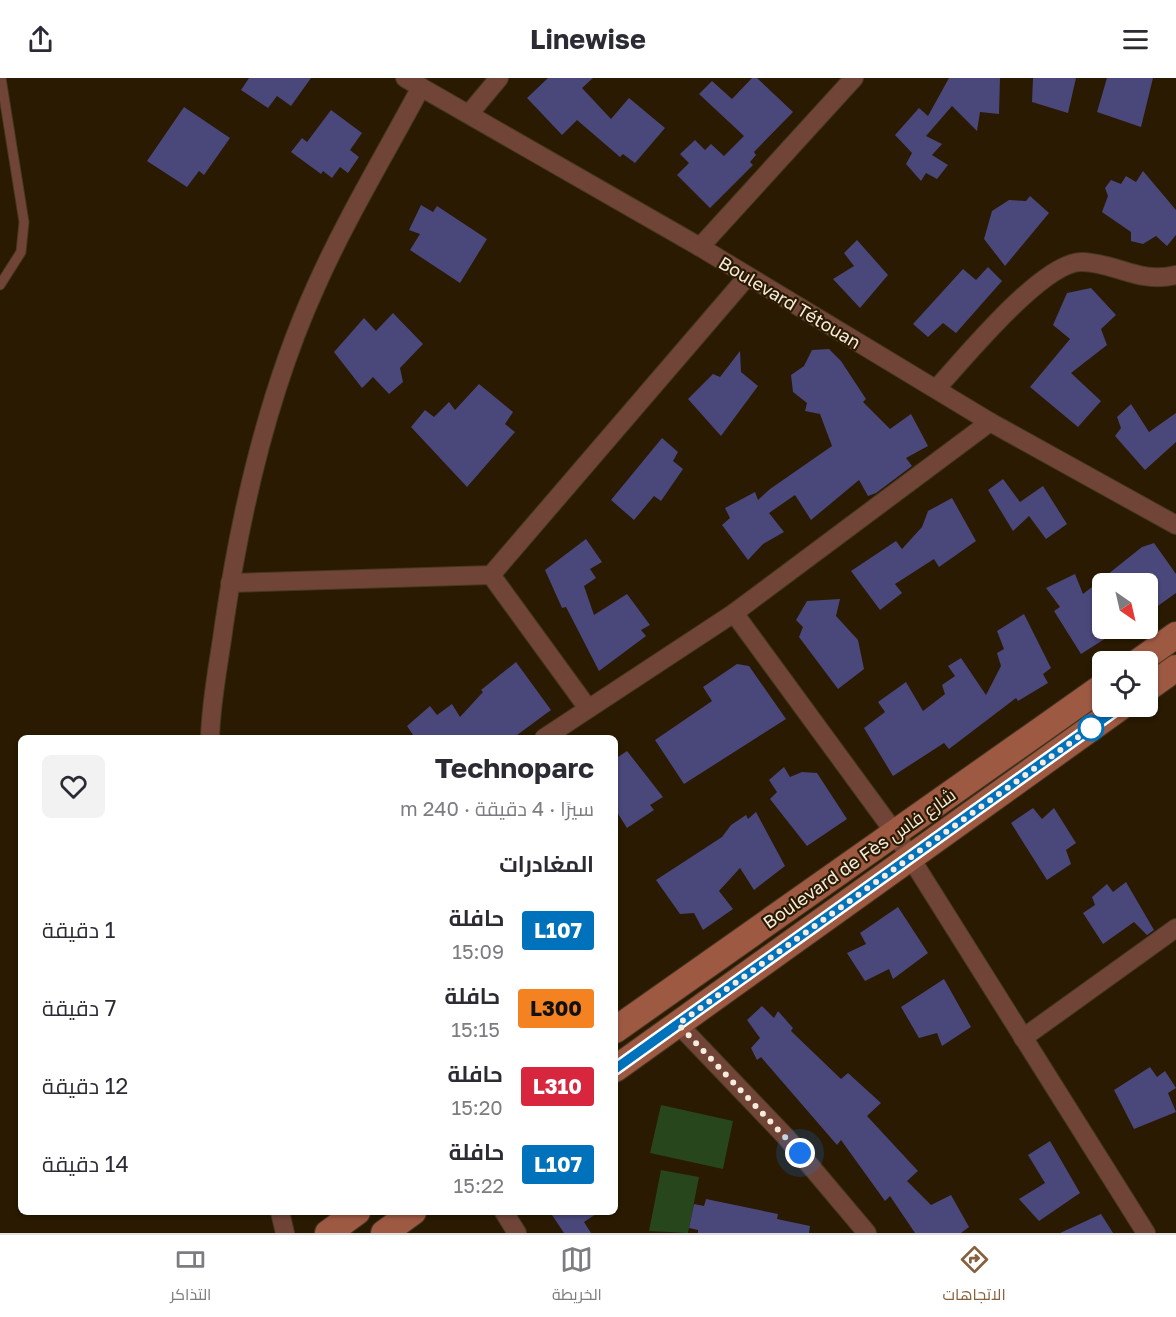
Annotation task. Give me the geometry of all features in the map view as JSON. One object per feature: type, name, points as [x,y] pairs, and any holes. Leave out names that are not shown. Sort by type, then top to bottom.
[{"type":"main road","points":[[1153,651],[1176,635]]},
{"type":"main road","points":[[1158,681],[1176,668]]},
{"type":"main road","name":"Boulevard de Fès شارع فاس","points":[[618,1028],[1092,694]]},
{"type":"main road","name":"Boulevard de Fès شارع فاس","points":[[618,1067],[1106,717]]},
{"type":"main road","points":[[328,1233],[353,1215]]},
{"type":"main road","points":[[384,1233],[409,1215]]},
{"type":"street","name":"Boulevard Tétouan","points":[[405,78],[700,247],[990,422],[1176,525]]},
{"type":"street","points":[[469,114],[499,78]]},
{"type":"street","points":[[700,247],[854,78]]},
{"type":"street","points":[[210,735],[211,714],[230,583],[260,441],[290,350],[317,284],[421,87]]},
{"type":"street","points":[[936,389],[1032,288],[1055,270],[1067,264],[1088,262],[1151,279],[1176,275]]},
{"type":"street","points":[[230,583],[491,575],[747,277]]},
{"type":"street","points":[[548,735],[587,707],[734,613],[990,422]]},
{"type":"street","points":[[491,575],[587,707]]},
{"type":"street","points":[[734,613],[895,833],[1146,1233]]},
{"type":"street","points":[[1023,1038],[1176,928]]},
{"type":"street","points":[[678,1024],[786,1137],[867,1233]]},
{"type":"street","points":[[281,1215],[285,1233]]},
{"type":"street","points":[[506,1215],[517,1233]]},
{"type":"lane","points":[[0,285],[21,252],[24,222],[1,78]]},
{"type":"green space","points":[[661,1105],[733,1121],[723,1169],[650,1153]]},
{"type":"green space","points":[[661,1170],[699,1177],[688,1233],[649,1231]]},
{"type":"building","points":[[249,78],[311,78],[291,106],[277,96],[268,108],[241,90]]},
{"type":"building","points":[[548,78],[593,78],[582,88],[611,119],[629,98],[665,128],[635,163],[623,154],[620,157],[577,120],[562,135],[527,98]]},
{"type":"building","points":[[752,78],[757,78],[793,112],[754,152],[756,155],[750,162],[753,165],[710,208],[677,175],[689,163],[680,154],[695,140],[705,150],[711,144],[724,156],[744,136],[699,94],[712,81],[732,99]]},
{"type":"building","points":[[949,78],[1000,78],[999,114],[980,112],[977,131],[952,106],[926,136],[942,144],[932,155],[948,165],[937,179],[926,173],[921,181],[906,164],[912,153],[895,135],[919,108],[928,116]]},
{"type":"building","points":[[1033,78],[1076,78],[1068,113],[1032,102]]},
{"type":"building","points":[[1107,78],[1153,78],[1141,127],[1097,112]]},
{"type":"building","points":[[184,107],[230,138],[204,175],[199,171],[187,187],[147,161]]},
{"type":"building","points":[[331,110],[362,133],[350,150],[359,157],[348,173],[340,167],[332,178],[323,171],[321,174],[291,152],[302,138],[307,142]]},
{"type":"building","points":[[1143,171],[1176,210],[1176,235],[1167,246],[1156,236],[1143,244],[1131,241],[1131,232],[1102,212],[1108,196],[1105,188],[1111,180],[1121,184],[1126,176],[1136,182]]},
{"type":"building","points":[[1030,196],[1049,213],[1005,266],[984,239],[992,211],[1009,200],[1026,201]]},
{"type":"building","points":[[421,205],[433,212],[437,206],[487,239],[460,283],[410,250],[420,234],[409,230]]},
{"type":"building","points":[[857,240],[888,275],[860,308],[833,279],[854,266],[844,253]]},
{"type":"building","points":[[988,267],[1002,281],[956,333],[943,323],[928,337],[913,324],[963,269],[976,280]]},
{"type":"building","points":[[1091,288],[1116,315],[1101,329],[1107,345],[1071,373],[1101,401],[1078,427],[1030,387],[1070,339],[1053,325],[1067,293]]},
{"type":"building","points":[[393,313],[423,344],[400,368],[403,382],[389,394],[373,377],[362,388],[334,352],[364,318],[376,331]]},
{"type":"building","points":[[829,349],[841,361],[866,399],[863,402],[890,429],[911,414],[928,446],[906,458],[912,466],[876,493],[868,496],[859,480],[811,520],[795,495],[769,513],[784,532],[763,544],[748,560],[722,525],[730,518],[725,508],[755,492],[758,500],[770,489],[832,446],[820,414],[805,411],[807,403],[793,392],[791,375],[804,366],[812,350]]},
{"type":"building","points":[[740,351],[741,372],[758,386],[721,436],[688,399],[713,374],[720,377]]},
{"type":"building","points":[[479,384],[513,412],[505,424],[515,432],[467,487],[411,427],[425,410],[434,417],[449,402],[455,410]]},
{"type":"building","points":[[1131,404],[1149,432],[1176,413],[1176,442],[1145,470],[1115,436],[1121,428],[1117,417]]},
{"type":"building","points":[[662,438],[678,452],[673,461],[683,469],[661,501],[654,496],[634,520],[611,500]]},
{"type":"building","points":[[1003,479],[1020,502],[1043,486],[1067,524],[1046,539],[1029,516],[1013,531],[988,490]]},
{"type":"building","points":[[952,498],[976,541],[939,567],[934,559],[895,584],[902,593],[880,610],[851,571],[896,541],[902,549],[922,527],[928,511]]},
{"type":"building","points":[[586,539],[602,562],[590,569],[596,578],[584,586],[594,615],[627,594],[650,625],[641,630],[646,636],[599,671],[566,607],[562,608],[545,570]]},
{"type":"building","points":[[1154,543],[1176,574],[1176,593],[1158,606],[1158,573],[1109,573],[1142,547]]},
{"type":"building","points":[[1075,574],[1083,594],[1092,587],[1092,639],[1105,639],[1081,654],[1054,611],[1060,607],[1046,588]]},
{"type":"building","points":[[840,599],[836,616],[858,640],[864,669],[838,689],[799,637],[803,627],[796,620],[807,601]]},
{"type":"building","points":[[1024,614],[1051,668],[1043,674],[1048,683],[1018,701],[1016,698],[949,749],[944,743],[893,776],[864,728],[885,712],[878,702],[906,682],[923,711],[945,694],[942,685],[955,676],[948,666],[961,658],[986,695],[1001,666],[997,653],[1004,649],[997,631]]},
{"type":"building","points":[[516,662],[551,710],[517,735],[413,735],[407,726],[430,706],[437,715],[452,704],[460,717],[483,692],[481,690]]},
{"type":"building","points":[[737,664],[749,666],[786,719],[684,784],[655,740],[712,701],[703,687]]},
{"type":"building","points":[[627,751],[663,797],[650,805],[654,810],[627,828],[618,814],[618,757]]},
{"type":"building","points":[[784,767],[790,777],[802,772],[817,773],[847,819],[807,846],[770,799],[777,792],[769,780]]},
{"type":"building","points":[[1033,808],[1042,819],[1054,808],[1076,843],[1066,850],[1071,864],[1047,880],[1011,823]]},
{"type":"building","points":[[756,812],[785,866],[754,890],[740,868],[719,891],[733,909],[703,930],[694,913],[680,914],[656,880],[722,837],[731,825],[746,815],[748,819]]},
{"type":"building","points":[[1126,882],[1154,930],[1147,935],[1134,922],[1103,944],[1083,913],[1095,905],[1092,897],[1107,884],[1113,892]]},
{"type":"building","points":[[898,907],[928,953],[893,979],[889,969],[865,981],[847,953],[866,944],[860,933]]},
{"type":"building","points":[[944,979],[971,1027],[942,1046],[937,1033],[919,1038],[901,1007]]},
{"type":"building","points":[[762,1006],[774,1018],[778,1011],[793,1028],[791,1031],[841,1079],[848,1073],[881,1103],[867,1116],[918,1171],[907,1181],[931,1205],[951,1195],[969,1227],[961,1233],[915,1233],[890,1196],[885,1201],[841,1140],[837,1145],[761,1057],[757,1060],[751,1048],[760,1038],[747,1020]]},
{"type":"building","points":[[1150,1067],[1157,1077],[1165,1071],[1176,1088],[1168,1093],[1176,1112],[1134,1129],[1114,1090]]},
{"type":"building","points":[[1050,1141],[1080,1193],[1039,1221],[1019,1199],[1045,1183],[1028,1155]]},
{"type":"building","points":[[706,1199],[778,1214],[777,1219],[810,1226],[809,1233],[698,1233],[698,1230],[689,1228],[694,1204],[704,1206]]},
{"type":"building","points":[[1101,1214],[1113,1233],[1060,1233]]},
{"type":"building","points":[[552,1215],[594,1215],[584,1222],[591,1233],[564,1233]]},
{"type":"bus line","name":"L107","points":[[618,1067],[1106,717]]},
{"type":"route","points":[[800,1153],[678,1024],[1091,728]]}]
